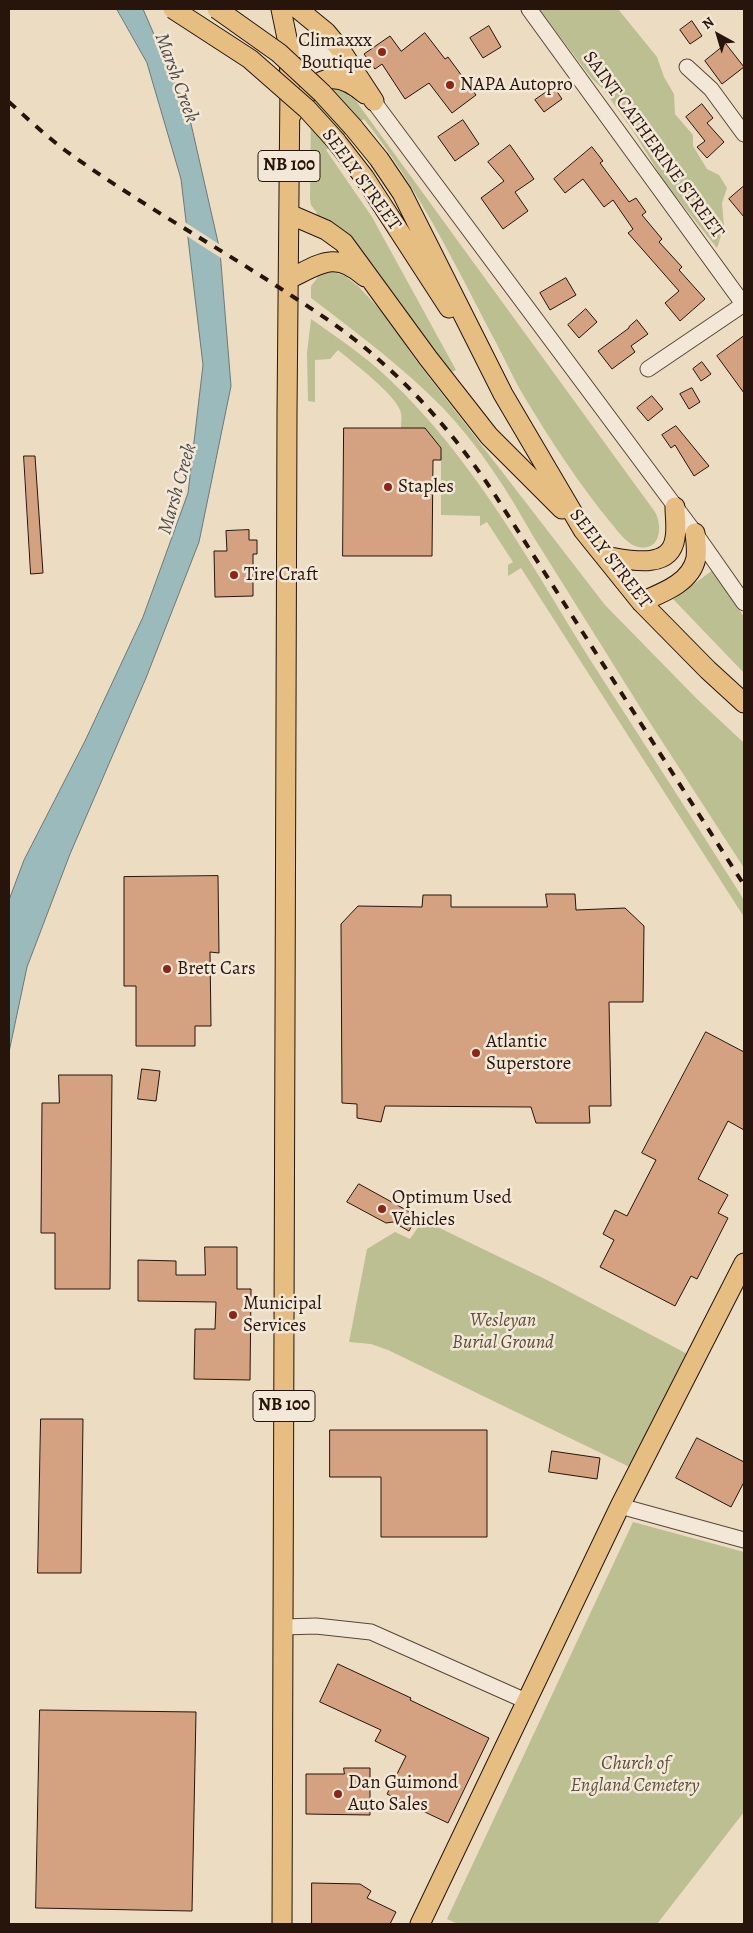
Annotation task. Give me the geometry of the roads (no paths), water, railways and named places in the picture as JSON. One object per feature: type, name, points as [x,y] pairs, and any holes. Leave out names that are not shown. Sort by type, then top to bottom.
[{"type":"main road","name":"SEELY STREET","points":[[173,9],[250,58],[300,103],[336,141],[368,184],[503,394],[583,530],[642,602],[708,670],[744,703]]},
{"type":"main road","name":"SEELY STREET","points":[[217,9],[279,53],[322,93],[353,127],[378,159],[402,193],[503,394]]},
{"type":"main road","name":"NB 100","points":[[281,9],[289,48],[282,1924]]},
{"type":"main road","points":[[298,9],[326,32],[340,49],[374,101]]},
{"type":"main road","points":[[289,118],[314,86],[333,78],[342,78],[354,84],[374,101]]},
{"type":"main road","points":[[289,214],[326,230],[340,239],[352,252],[428,358],[489,436],[583,530]]},
{"type":"main road","points":[[289,279],[326,261],[336,261],[349,265],[359,271],[377,287]]},
{"type":"main road","points":[[604,556],[648,562],[662,557],[674,542],[675,507]]},
{"type":"main road","points":[[642,602],[672,588],[690,571],[696,560],[695,533]]},
{"type":"main road","points":[[420,1924],[620,1506],[744,1263]]},
{"type":"street","name":"SAINT CATHERINE STREET","points":[[529,9],[744,304]]},
{"type":"street","points":[[289,48],[332,57],[345,65],[374,101],[695,533],[744,603]]},
{"type":"street","points":[[687,67],[711,89],[744,134]]},
{"type":"street","points":[[648,369],[744,304]]},
{"type":"street","points":[[620,1506],[744,1540]]},
{"type":"street","points":[[283,1627],[316,1626],[371,1632],[526,1700]]},
{"type":"water","points":[[117,9],[143,9],[189,115],[220,251],[231,386],[199,542],[146,678],[70,854],[27,967],[9,1052],[9,900],[24,860],[85,741],[143,617],[188,493],[203,365],[181,179],[147,63]]},
{"type":"railway","points":[[9,102],[59,145],[91,168],[269,281],[354,339],[375,356],[431,411],[495,495],[744,885]]},
{"type":"place","name":"Climaxxx Boutique","points":[[382,52]]},
{"type":"place","name":"NAPA Autopro","points":[[450,85]]},
{"type":"place","name":"Staples","points":[[388,487]]},
{"type":"place","name":"Tire Craft","points":[[234,575]]},
{"type":"place","name":"Brett Cars","points":[[167,969]]},
{"type":"place","name":"Atlantic Superstore","points":[[476,1053]]},
{"type":"place","name":"Optimum Used Vehicles","points":[[382,1209]]},
{"type":"place","name":"Municipal Services","points":[[233,1315]]},
{"type":"place","name":"Dan Guimond Auto Sales","points":[[338,1794]]},
{"type":"water label","name":"Marsh Creek","points":[[176,78]]},
{"type":"water label","name":"Marsh Creek","points":[[178,489]]},
{"type":"park label","name":"Wesleyan Burial Ground","points":[[503,1332]]},
{"type":"park label","name":"Church of England Cemetery","points":[[635,1775]]}]
